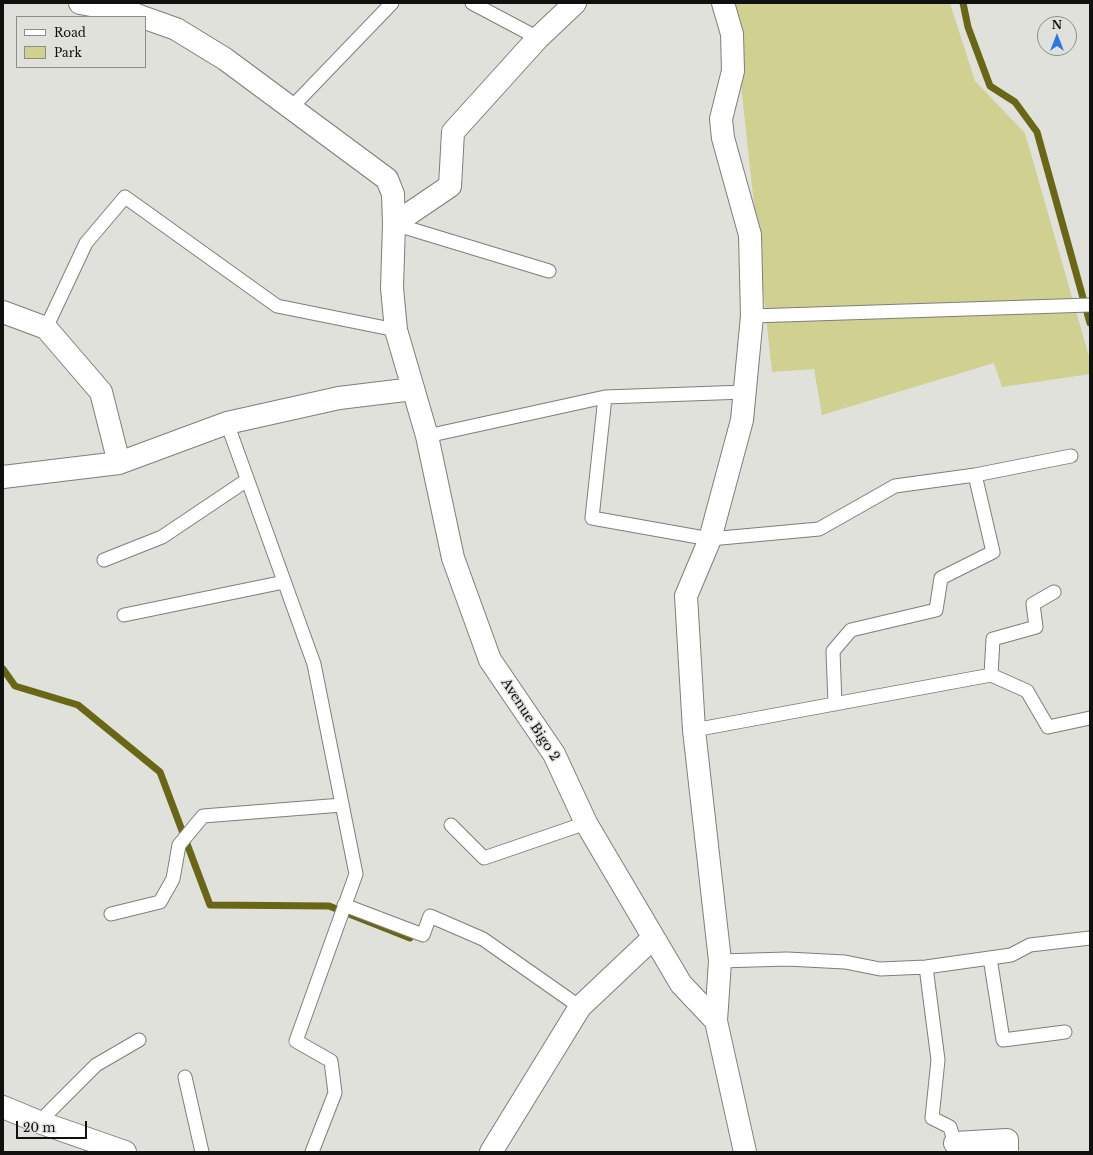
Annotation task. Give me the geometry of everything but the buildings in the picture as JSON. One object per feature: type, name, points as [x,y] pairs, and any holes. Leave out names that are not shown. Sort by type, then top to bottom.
[{"type":"street","name":"Avenue Bigo 2","points":[[80,3],[129,12],[141,16]]},
{"type":"street","points":[[394,224],[450,186],[453,132],[538,38],[576,3]]},
{"type":"street","points":[[723,3],[732,34],[733,71],[721,119],[723,138],[750,235],[752,316],[742,420],[710,539],[686,596],[694,730],[720,961],[716,1022],[740,1151]]},
{"type":"street","name":"Avenue Bigo 2","points":[[146,18],[176,29],[219,55],[387,179],[393,194],[394,224],[392,288],[396,330],[427,436],[453,558],[490,660],[554,754],[586,823],[681,984],[716,1022]]},
{"type":"street","points":[[3,312],[46,328],[101,392],[119,463]]},
{"type":"street","points":[[3,476],[119,463],[227,424],[339,398],[413,388]]},
{"type":"street","points":[[491,1152],[580,1007],[653,938]]},
{"type":"street","points":[[3,1107],[39,1122],[125,1152]]},
{"type":"street","points":[[956,1148],[1007,1140],[1007,1152]]},
{"type":"lane","points":[[292,108],[392,3]]},
{"type":"lane","points":[[472,3],[538,38]]},
{"type":"lane","points":[[46,328],[86,243],[125,197],[277,306],[396,330]]},
{"type":"lane","points":[[394,224],[549,271]]},
{"type":"lane","points":[[752,316],[1085,305]]},
{"type":"lane","points":[[427,436],[605,397],[745,392]]},
{"type":"lane","points":[[605,397],[592,518],[710,539],[819,529],[895,486],[975,475],[1071,456]]},
{"type":"lane","points":[[227,424],[314,664],[356,874],[296,1041],[331,1061],[335,1093],[312,1152]]},
{"type":"lane","points":[[835,704],[832,651],[851,630],[936,610],[941,578],[993,552],[975,475]]},
{"type":"lane","points":[[104,560],[162,537],[247,480]]},
{"type":"lane","points":[[124,615],[284,582]]},
{"type":"lane","points":[[991,675],[993,638],[1036,627],[1033,604],[1054,592]]},
{"type":"lane","points":[[694,730],[991,675],[1027,691],[1048,727],[1090,718]]},
{"type":"lane","points":[[111,914],[160,902],[173,879],[179,844],[203,816],[342,805]]},
{"type":"lane","points":[[451,825],[484,858],[586,823]]},
{"type":"lane","points":[[344,905],[423,935],[430,916],[477,936],[580,1007]]},
{"type":"lane","points":[[720,961],[787,959],[845,962],[880,969],[926,967],[1011,955],[1030,945],[1090,938]]},
{"type":"lane","points":[[990,958],[1003,1040],[1066,1032]]},
{"type":"lane","points":[[926,967],[938,1060],[932,1118],[950,1127],[956,1148]]},
{"type":"lane","points":[[39,1122],[96,1065],[139,1040]]},
{"type":"lane","points":[[185,1077],[202,1152]]},
{"type":"green space","points":[[730,3],[950,3],[975,81],[1025,133],[1090,360],[1090,374],[1002,387],[994,363],[822,415],[814,369],[772,372],[733,11]]},
{"type":"waterway","points":[[963,3],[968,27],[990,86],[1015,102],[1037,132],[1090,323]]},
{"type":"waterway","points":[[3,669],[15,686],[78,705],[160,772],[210,905],[329,906],[410,938]]}]
